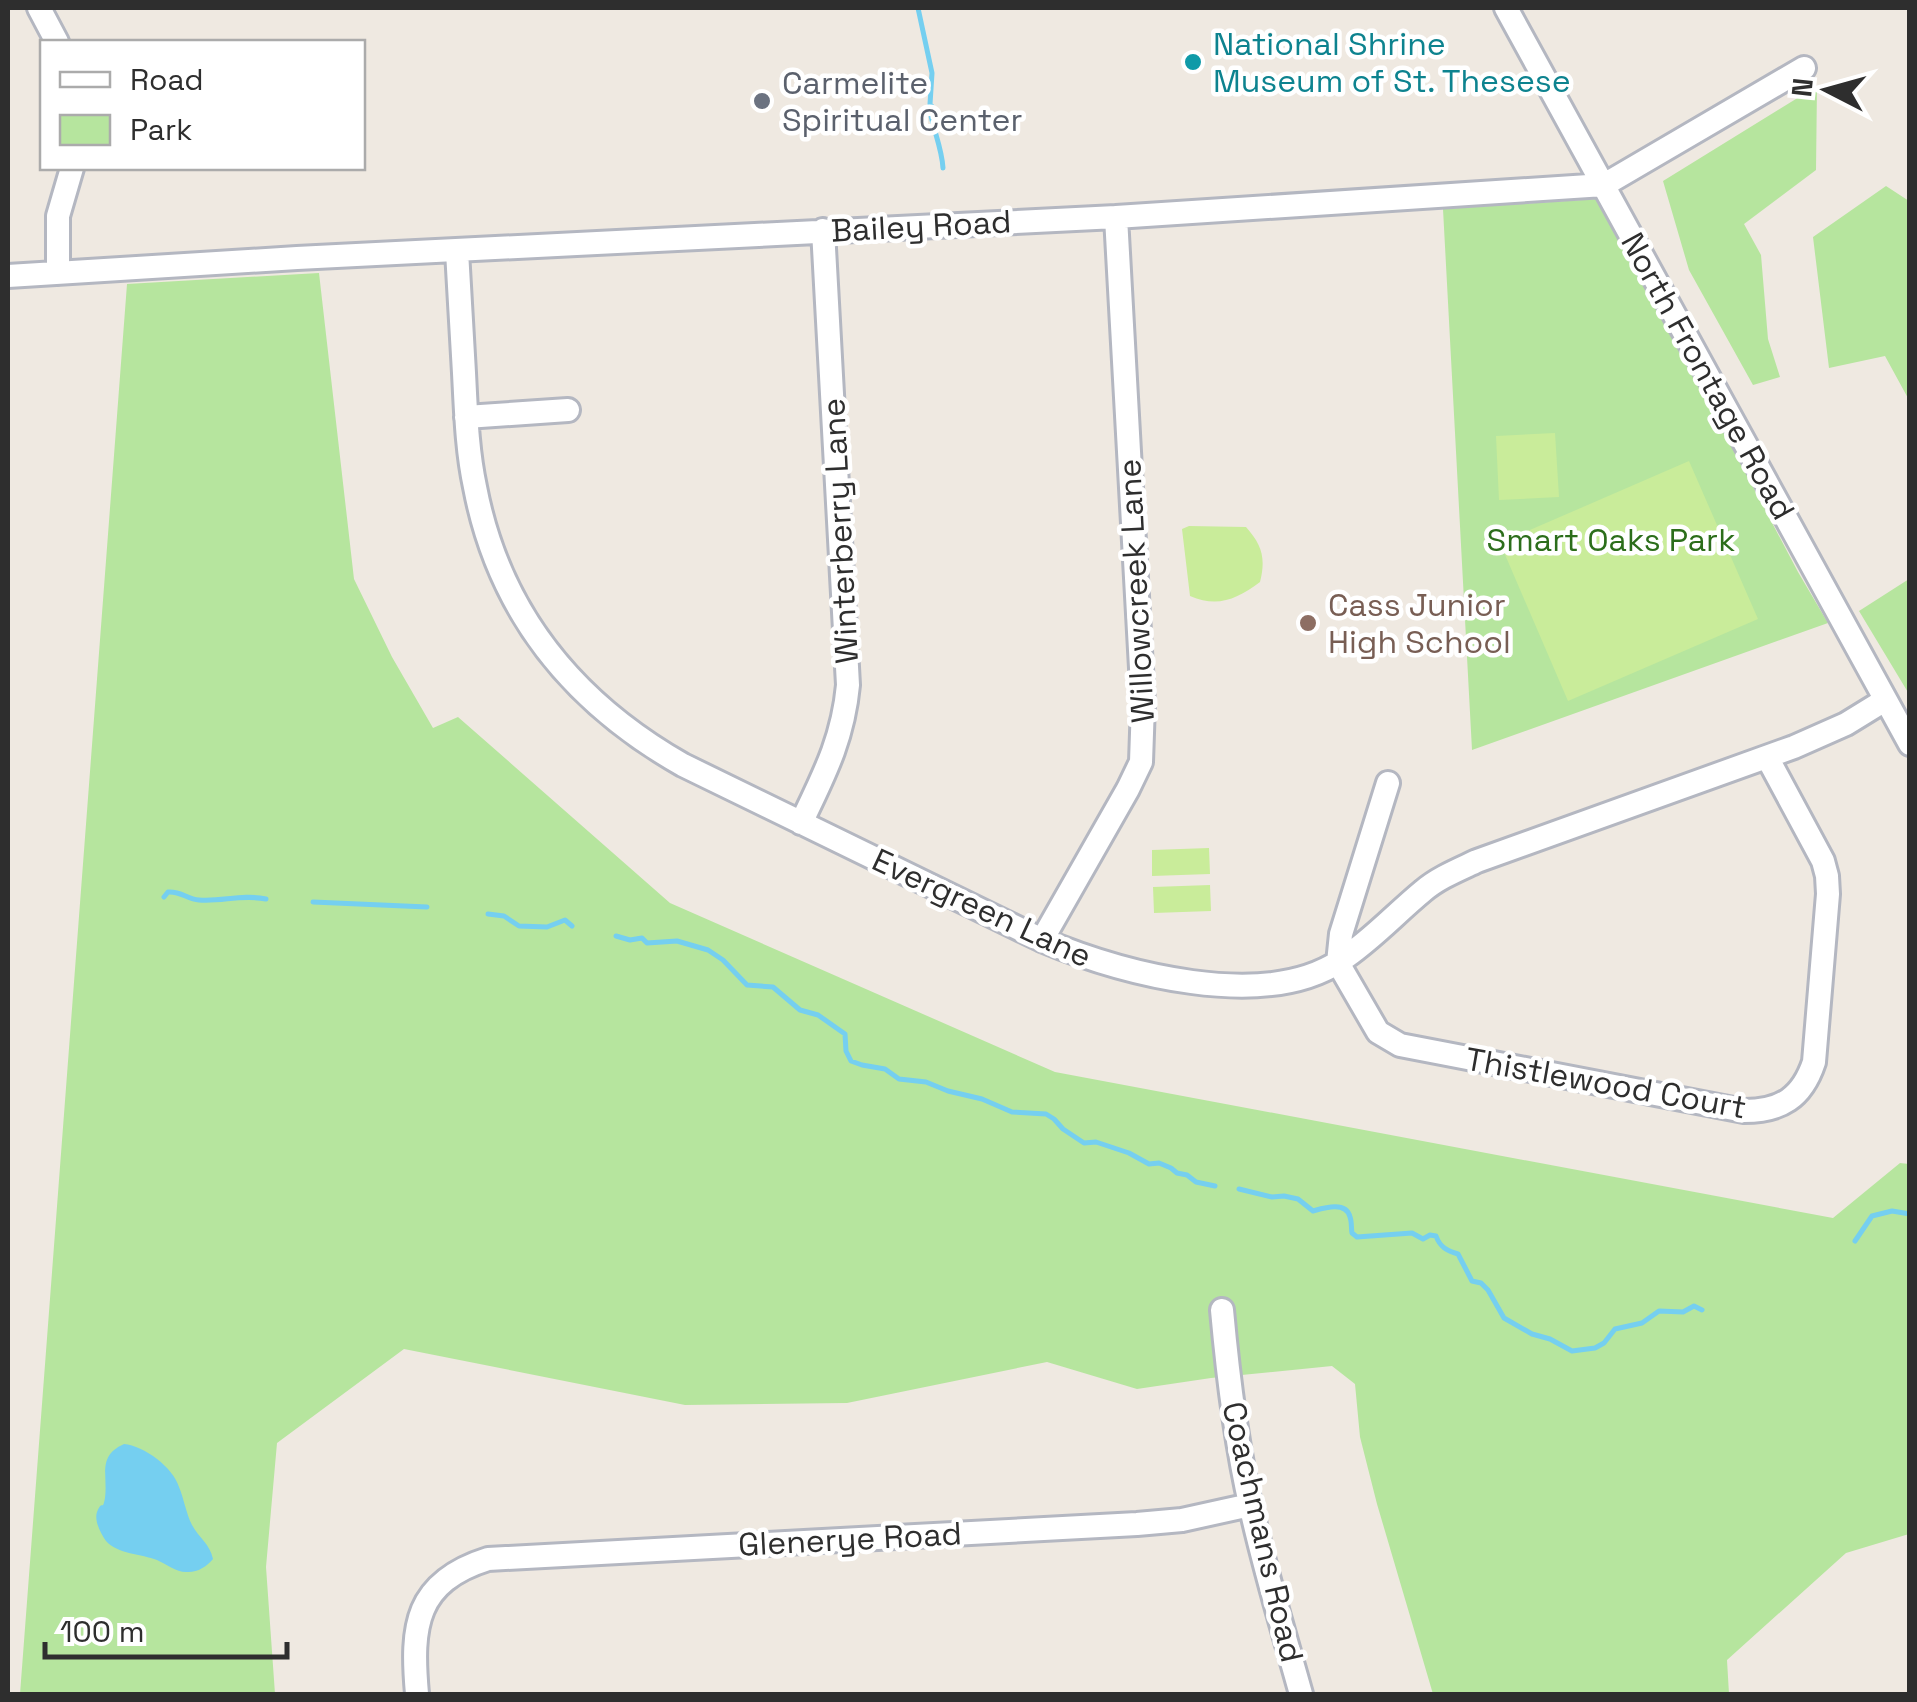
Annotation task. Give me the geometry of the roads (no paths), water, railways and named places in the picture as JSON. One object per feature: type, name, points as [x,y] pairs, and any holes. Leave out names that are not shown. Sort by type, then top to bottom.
[{"type":"street","points":[[39,8],[56,40]]},
{"type":"street","name":"North Frontage Road","points":[[1506,8],[1910,744]]},
{"type":"street","name":"Bailey Road","points":[[8,276],[1116,217],[1604,185],[1804,68]]},
{"type":"street","points":[[58,273],[58,216],[71,170]]},
{"type":"street","name":"Willowcreek Lane","points":[[1042,940],[1141,762],[1143,704],[1116,217]]},
{"type":"street","name":"Winterberry Lane","points":[[801,823],[836,745],[846,711],[848,685],[823,230]]},
{"type":"street","name":"Evergreen Lane","points":[[457,251],[466,418],[475,491],[491,547],[512,595],[554,662],[607,714],[683,766],[1088,960],[1150,975],[1232,986],[1302,978],[1338,963],[1369,941],[1426,889],[1455,872],[1818,738],[1886,700]]},
{"type":"street","points":[[466,418],[568,410]]},
{"type":"street","name":"Thistlewood Court","points":[[1338,963],[1378,1032],[1400,1045],[1744,1110],[1780,1106],[1808,1082],[1814,1062],[1828,894],[1822,861],[1767,757]]},
{"type":"street","points":[[1338,963],[1342,934],[1388,782]]},
{"type":"street","name":"Coachmans Road","points":[[1222,1310],[1236,1434],[1250,1506],[1302,1694]]},
{"type":"street","name":"Glenerye Road","points":[[417,1694],[414,1654],[418,1620],[426,1601],[451,1574],[488,1559],[1137,1524],[1182,1520],[1250,1506]]},
{"type":"water","points":[[124,1444],[157,1459],[176,1479],[192,1525],[212,1554],[213,1559],[204,1567],[194,1572],[179,1571],[157,1560],[116,1549],[104,1538],[96,1516],[105,1498],[107,1460]]},
{"type":"waterway","points":[[918,8],[932,73],[930,104],[935,110],[931,116],[943,168]]},
{"type":"waterway","points":[[164,897],[173,892],[199,900],[266,899]]},
{"type":"waterway","points":[[313,902],[427,907]]},
{"type":"waterway","points":[[488,914],[504,916],[519,926],[547,927],[565,920],[572,926]]},
{"type":"waterway","points":[[616,936],[642,938],[647,943],[677,941],[708,950],[747,985],[773,987],[800,1010],[818,1015],[845,1034],[851,1061],[885,1069],[899,1079],[926,1082],[982,1099],[1012,1112],[1046,1114],[1084,1143],[1096,1142],[1215,1186]]},
{"type":"waterway","points":[[1239,1189],[1298,1199],[1313,1211],[1344,1209],[1357,1237],[1412,1233],[1423,1239],[1436,1236],[1444,1248],[1458,1254],[1472,1281],[1488,1290],[1504,1318],[1572,1351],[1595,1348],[1615,1329],[1642,1323],[1659,1311],[1683,1312],[1694,1306],[1702,1310]]},
{"type":"waterway","points":[[1855,1241],[1872,1216],[1892,1211],[1910,1214]]},
{"type":"place","name":"National Shrine Museum of St. Thesese","points":[[1193,62]]},
{"type":"place","name":"Carmelite Spiritual Center","points":[[762,101]]},
{"type":"place","name":"Cass Junior High School","points":[[1308,623]]},
{"type":"park label","name":"Smart Oaks Park","points":[[1611,540]]}]
